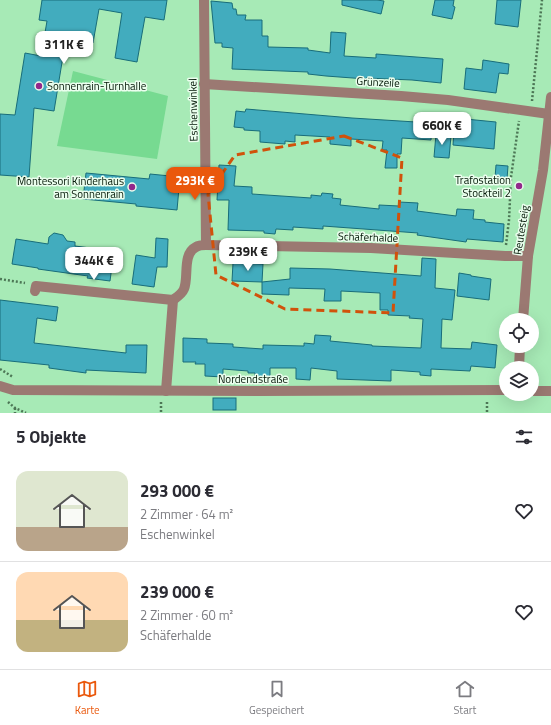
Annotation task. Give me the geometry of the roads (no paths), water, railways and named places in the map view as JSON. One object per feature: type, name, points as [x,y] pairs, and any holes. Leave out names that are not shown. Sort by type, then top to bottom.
[{"type":"street","name":"Eschenwinkel","points":[[204,0],[206,245]]},
{"type":"street","name":"Grünzeile","points":[[204,84],[448,100],[549,114]]},
{"type":"street","name":"Reutesteig","points":[[524,313],[528,256],[547,170],[551,97]]},
{"type":"street","name":"Schäferhalde","points":[[206,245],[371,248],[528,256]]},
{"type":"street","points":[[36,289],[173,300],[180,295],[184,288],[188,260],[191,252],[196,247],[206,245]]},
{"type":"street","points":[[166,391],[173,300]]},
{"type":"street","name":"Nordendstraße","points":[[0,386],[13,390],[369,392],[499,390]]},
{"type":"street","points":[[539,391],[551,391]]},
{"type":"place","name":"Sonnenrain-Turnhalle","points":[[39,86]]},
{"type":"place","name":"Trafostation Stockteil 2","points":[[519,186]]},
{"type":"place","name":"Montessori Kinderhaus am Sonnenrain","points":[[132,187]]}]
